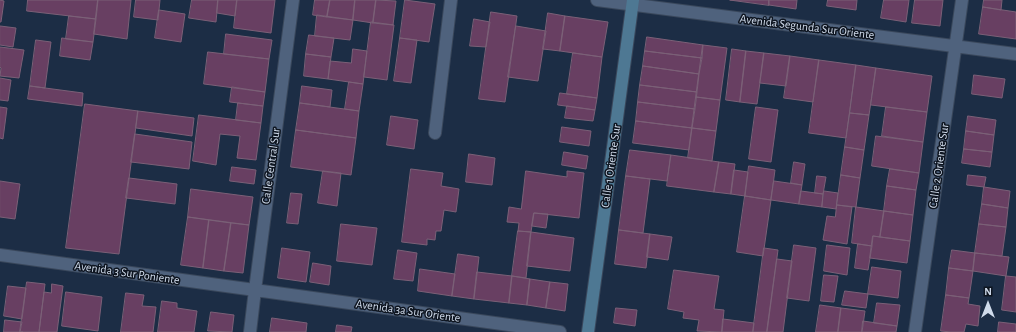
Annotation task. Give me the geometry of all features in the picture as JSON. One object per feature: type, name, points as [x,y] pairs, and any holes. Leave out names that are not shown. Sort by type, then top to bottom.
[{"type":"street","name":"Calle Central Sur","points":[[250,332],[293,0]]},
{"type":"street","points":[[435,133],[451,0]]},
{"type":"street","name":"Avenida Segunda Sur Oriente","points":[[597,0],[633,2],[1016,54]]},
{"type":"street","name":"Calle 2 Oriente Sur","points":[[915,332],[962,0]]},
{"type":"street","name":"Calle 1 Oriente Sur","points":[[588,332],[633,2]]},
{"type":"street","name":"Avenida 3 Sur Poniente","points":[[0,256],[255,290]]},
{"type":"street","name":"Avenida 3a Sur Oriente","points":[[255,290],[560,332]]},
{"type":"building","points":[[0,0],[4,1],[1,22],[0,22]]},
{"type":"building","points":[[28,0],[98,0],[96,19],[27,11]]},
{"type":"building","points":[[98,0],[131,0],[127,39],[94,34]]},
{"type":"building","points":[[136,0],[160,0],[158,20],[134,17]]},
{"type":"building","points":[[192,0],[218,0],[216,22],[189,18]]},
{"type":"building","points":[[218,0],[237,0],[235,16],[217,13]]},
{"type":"building","points":[[237,0],[275,0],[271,33],[234,28]]},
{"type":"building","points":[[315,0],[330,0],[327,17],[313,15]]},
{"type":"building","points":[[330,0],[355,0],[353,20],[327,17]]},
{"type":"building","points":[[355,0],[376,0],[373,23],[353,20]]},
{"type":"building","points":[[376,0],[396,1],[393,25],[373,23]]},
{"type":"building","points":[[405,0],[435,4],[429,42],[400,38]]},
{"type":"building","points":[[730,0],[769,0],[769,5]]},
{"type":"building","points":[[769,0],[797,0],[796,9],[769,5]]},
{"type":"building","points":[[828,0],[857,0],[856,10],[827,6]]},
{"type":"building","points":[[884,0],[909,0],[906,22],[881,18]]},
{"type":"building","points":[[915,0],[943,0],[940,26],[912,23]]},
{"type":"building","points":[[984,0],[1002,0],[1001,10],[983,7]]},
{"type":"building","points":[[983,7],[1016,12],[1016,39],[979,34]]},
{"type":"building","points":[[159,10],[185,14],[181,42],[155,38]]},
{"type":"building","points":[[491,12],[517,16],[505,102],[479,99]]},
{"type":"building","points":[[548,13],[565,16],[560,51],[543,49]]},
{"type":"building","points":[[317,15],[353,20],[350,40],[315,36]]},
{"type":"building","points":[[69,16],[96,19],[93,42],[66,39]]},
{"type":"building","points":[[565,16],[608,22],[602,57],[560,51]]},
{"type":"building","points":[[474,19],[490,22],[486,47],[470,46]]},
{"type":"building","points":[[371,22],[394,25],[387,80],[364,77]]},
{"type":"building","points":[[0,26],[16,28],[13,47],[0,45]]},
{"type":"building","points":[[516,26],[546,31],[538,81],[508,77]]},
{"type":"building","points":[[226,34],[272,40],[269,59],[224,54]]},
{"type":"building","points":[[309,35],[334,38],[331,57],[306,54]]},
{"type":"building","points":[[647,37],[703,45],[702,58],[645,51]]},
{"type":"building","points":[[62,38],[93,42],[90,60],[60,56]]},
{"type":"building","points":[[400,38],[417,40],[411,83],[394,81]]},
{"type":"building","points":[[36,40],[51,42],[45,88],[30,86]]},
{"type":"building","points":[[703,45],[727,48],[720,100],[696,97]]},
{"type":"building","points":[[0,47],[24,50],[19,78],[0,76]]},
{"type":"building","points":[[353,49],[367,51],[363,84],[328,79],[330,61],[351,63]]},
{"type":"building","points":[[732,49],[746,51],[740,102],[726,100]]},
{"type":"building","points":[[645,51],[702,58],[699,74],[643,66]]},
{"type":"building","points":[[746,51],[764,53],[757,104],[740,102]]},
{"type":"building","points":[[208,52],[269,59],[265,92],[204,84]]},
{"type":"building","points":[[573,53],[602,57],[597,98],[567,94]]},
{"type":"building","points":[[764,53],[790,56],[786,86],[760,83]]},
{"type":"building","points":[[306,54],[331,57],[328,79],[304,76]]},
{"type":"building","points":[[790,56],[819,60],[813,102],[784,98]]},
{"type":"building","points":[[819,60],[856,65],[846,138],[809,133]]},
{"type":"building","points":[[856,65],[876,68],[869,115],[850,113]]},
{"type":"building","points":[[643,66],[699,74],[697,92],[640,85]]},
{"type":"building","points":[[876,68],[932,76],[927,112],[871,105]]},
{"type":"building","points":[[974,75],[1005,79],[1002,98],[972,94]]},
{"type":"building","points":[[0,78],[11,80],[8,101],[0,100]]},
{"type":"building","points":[[349,82],[363,84],[359,111],[345,109]]},
{"type":"building","points":[[640,85],[697,92],[695,109],[638,102]]},
{"type":"building","points":[[30,86],[83,93],[82,106],[28,99]]},
{"type":"building","points":[[302,86],[332,90],[330,107],[300,103]]},
{"type":"building","points":[[232,87],[265,92],[263,106],[230,102]]},
{"type":"building","points":[[560,93],[597,98],[595,110],[558,105]]},
{"type":"building","points":[[696,97],[720,100],[716,131],[692,128]]},
{"type":"building","points":[[638,102],[695,109],[692,128],[636,121]]},
{"type":"building","points":[[238,103],[263,106],[261,123],[236,120]]},
{"type":"building","points":[[300,103],[359,111],[356,138],[296,130]]},
{"type":"building","points":[[85,104],[138,111],[119,254],[66,248]]},
{"type":"building","points":[[567,106],[595,110],[593,121],[565,118]]},
{"type":"building","points":[[0,107],[7,108],[3,139],[0,138]]},
{"type":"building","points":[[756,107],[778,110],[771,162],[749,159]]},
{"type":"building","points":[[886,107],[927,112],[923,142],[882,136]]},
{"type":"building","points":[[138,111],[194,118],[192,136],[136,128]]},
{"type":"building","points":[[850,113],[869,115],[864,150],[845,147]]},
{"type":"building","points":[[199,115],[261,123],[256,160],[237,158],[240,136],[220,134],[216,165],[193,161]]},
{"type":"building","points":[[391,116],[418,120],[414,149],[387,145]]},
{"type":"building","points":[[968,116],[996,120],[994,135],[966,131]]},
{"type":"building","points":[[636,121],[692,128],[689,150],[633,143]]},
{"type":"building","points":[[562,127],[591,131],[589,146],[560,142]]},
{"type":"building","points":[[692,128],[716,131],[712,161],[688,158]]},
{"type":"building","points":[[296,130],[356,138],[351,175],[291,167]]},
{"type":"building","points":[[966,131],[994,135],[992,152],[964,149]]},
{"type":"building","points":[[135,134],[192,142],[189,169],[131,162]]},
{"type":"building","points":[[876,136],[923,142],[919,173],[872,166]]},
{"type":"building","points":[[845,147],[864,150],[860,178],[841,175]]},
{"type":"building","points":[[964,149],[992,152],[990,167],[962,163]]},
{"type":"building","points":[[630,150],[671,155],[667,181],[626,176]]},
{"type":"building","points":[[564,152],[588,156],[586,169],[562,165]]},
{"type":"building","points":[[469,154],[495,158],[492,185],[466,182]]},
{"type":"building","points":[[671,155],[719,162],[714,192],[667,186]]},
{"type":"building","points":[[719,162],[735,164],[731,194],[714,192]]},
{"type":"building","points":[[794,162],[805,164],[802,185],[791,183]]},
{"type":"building","points":[[749,166],[775,170],[771,200],[745,196]]},
{"type":"building","points":[[232,167],[256,170],[254,184],[230,181]]},
{"type":"building","points":[[411,169],[443,173],[441,186],[459,189],[456,212],[444,210],[441,231],[436,231],[435,240],[427,239],[427,245],[402,242]]},
{"type":"building","points":[[890,169],[919,173],[916,190],[887,186]]},
{"type":"building","points":[[734,170],[748,172],[745,196],[731,194]]},
{"type":"building","points":[[323,171],[341,173],[337,206],[318,203]]},
{"type":"building","points":[[526,171],[567,177],[567,171],[584,173],[579,218],[534,213],[531,232],[518,231],[519,223],[507,222],[509,207],[521,209]]},
{"type":"building","points":[[841,175],[860,178],[856,207],[837,205]]},
{"type":"building","points":[[968,175],[986,177],[984,187],[967,185]]},
{"type":"building","points":[[626,176],[650,179],[643,233],[619,230]]},
{"type":"building","points":[[817,176],[826,177],[823,194],[815,193]]},
{"type":"building","points":[[129,178],[177,184],[175,204],[126,198]]},
{"type":"building","points":[[0,181],[20,184],[15,219],[0,217]]},
{"type":"building","points":[[774,181],[802,185],[799,204],[771,200]]},
{"type":"building","points":[[887,186],[916,190],[913,215],[884,211]]},
{"type":"building","points":[[984,187],[1010,191],[1008,208],[982,204]]},
{"type":"building","points":[[191,189],[253,197],[249,225],[188,217]]},
{"type":"building","points":[[801,191],[823,194],[822,207],[799,204]]},
{"type":"building","points":[[824,191],[838,193],[836,209],[822,207]]},
{"type":"building","points":[[291,193],[302,194],[298,224],[287,223]]},
{"type":"building","points":[[745,196],[771,200],[763,256],[737,252]]},
{"type":"building","points":[[982,204],[1008,208],[1006,227],[979,224]]},
{"type":"building","points":[[837,205],[852,207],[847,244],[823,240],[827,216],[835,217]]},
{"type":"building","points":[[856,207],[884,211],[880,237],[873,236],[872,246],[852,243]]},
{"type":"building","points":[[884,211],[913,215],[910,241],[880,237]]},
{"type":"building","points":[[534,213],[548,214],[546,228],[532,226]]},
{"type":"building","points":[[188,217],[209,220],[203,268],[181,265]]},
{"type":"building","points":[[209,220],[231,223],[224,271],[203,268]]},
{"type":"building","points":[[231,223],[249,225],[243,273],[224,271]]},
{"type":"building","points":[[341,224],[377,228],[372,265],[337,261]]},
{"type":"building","points":[[979,224],[1006,227],[1002,256],[975,253]]},
{"type":"building","points":[[619,230],[650,234],[646,268],[615,264]]},
{"type":"building","points":[[518,231],[531,232],[526,278],[512,276]]},
{"type":"building","points":[[531,232],[574,238],[570,271],[527,266]]},
{"type":"building","points":[[650,234],[672,237],[668,260],[647,257]]},
{"type":"building","points":[[873,236],[910,241],[907,263],[870,258]]},
{"type":"building","points":[[858,244],[872,246],[868,270],[855,268]]},
{"type":"building","points":[[794,245],[816,248],[809,301],[787,298]]},
{"type":"building","points":[[827,245],[850,248],[847,275],[824,271]]},
{"type":"building","points":[[282,248],[310,252],[306,282],[278,278]]},
{"type":"building","points":[[764,248],[778,250],[767,332],[753,332]]},
{"type":"building","points":[[398,250],[417,253],[413,281],[394,279]]},
{"type":"building","points":[[952,250],[975,253],[973,271],[949,268]]},
{"type":"building","points":[[975,253],[1009,257],[1006,276],[973,271]]},
{"type":"building","points":[[458,254],[479,257],[474,299],[452,296]]},
{"type":"building","points":[[777,259],[792,261],[783,332],[767,332]]},
{"type":"building","points":[[313,263],[331,266],[329,285],[310,282]]},
{"type":"building","points":[[872,267],[901,271],[898,298],[868,294]]},
{"type":"building","points":[[949,268],[973,271],[969,298],[946,295]]},
{"type":"building","points":[[420,269],[455,274],[452,296],[418,291]]},
{"type":"building","points":[[674,270],[719,276],[714,309],[724,310],[722,332],[697,331],[699,320],[683,318],[684,312],[668,309]]},
{"type":"building","points":[[477,272],[512,276],[509,303],[474,299]]},
{"type":"building","points":[[824,275],[838,276],[834,302],[821,301]]},
{"type":"building","points":[[512,276],[530,279],[527,305],[509,303]]},
{"type":"building","points":[[1006,276],[1016,277],[1016,312],[1002,310]]},
{"type":"building","points":[[530,279],[550,282],[546,308],[527,305]]},
{"type":"building","points":[[27,282],[45,284],[39,332],[20,332]]},
{"type":"building","points":[[550,282],[568,284],[565,311],[546,308]]},
{"type":"building","points":[[52,284],[63,286],[57,332],[39,332],[44,292],[51,293]]},
{"type":"building","points":[[8,286],[26,288],[22,319],[4,316]]},
{"type":"building","points":[[845,291],[868,294],[866,308],[842,305]]},
{"type":"building","points":[[66,292],[102,297],[98,331],[62,326]]},
{"type":"building","points":[[126,293],[144,295],[142,306],[156,307],[153,332],[121,332]]},
{"type":"building","points":[[946,295],[969,298],[968,304],[980,306],[978,326],[966,324],[964,332],[941,331]]},
{"type":"building","points":[[162,301],[177,303],[177,308],[197,311],[194,332],[158,332]]},
{"type":"building","points":[[877,303],[900,305],[897,326],[874,323]]},
{"type":"building","points":[[820,305],[841,308],[838,332],[816,332]]},
{"type":"building","points":[[616,308],[637,310],[635,326],[614,323]]},
{"type":"building","points":[[841,308],[865,311],[862,332],[838,332]]},
{"type":"building","points":[[211,312],[234,315],[232,332],[208,331]]},
{"type":"building","points":[[272,318],[307,323],[306,332],[270,332]]},
{"type":"building","points":[[723,319],[754,323],[753,332],[722,332]]},
{"type":"building","points":[[5,320],[22,322],[20,332],[4,332]]},
{"type":"building","points":[[863,321],[897,326],[896,332],[862,332]]},
{"type":"building","points":[[999,322],[1016,324],[1016,332],[998,332]]},
{"type":"building","points":[[337,325],[352,327],[351,332],[336,332]]}]
